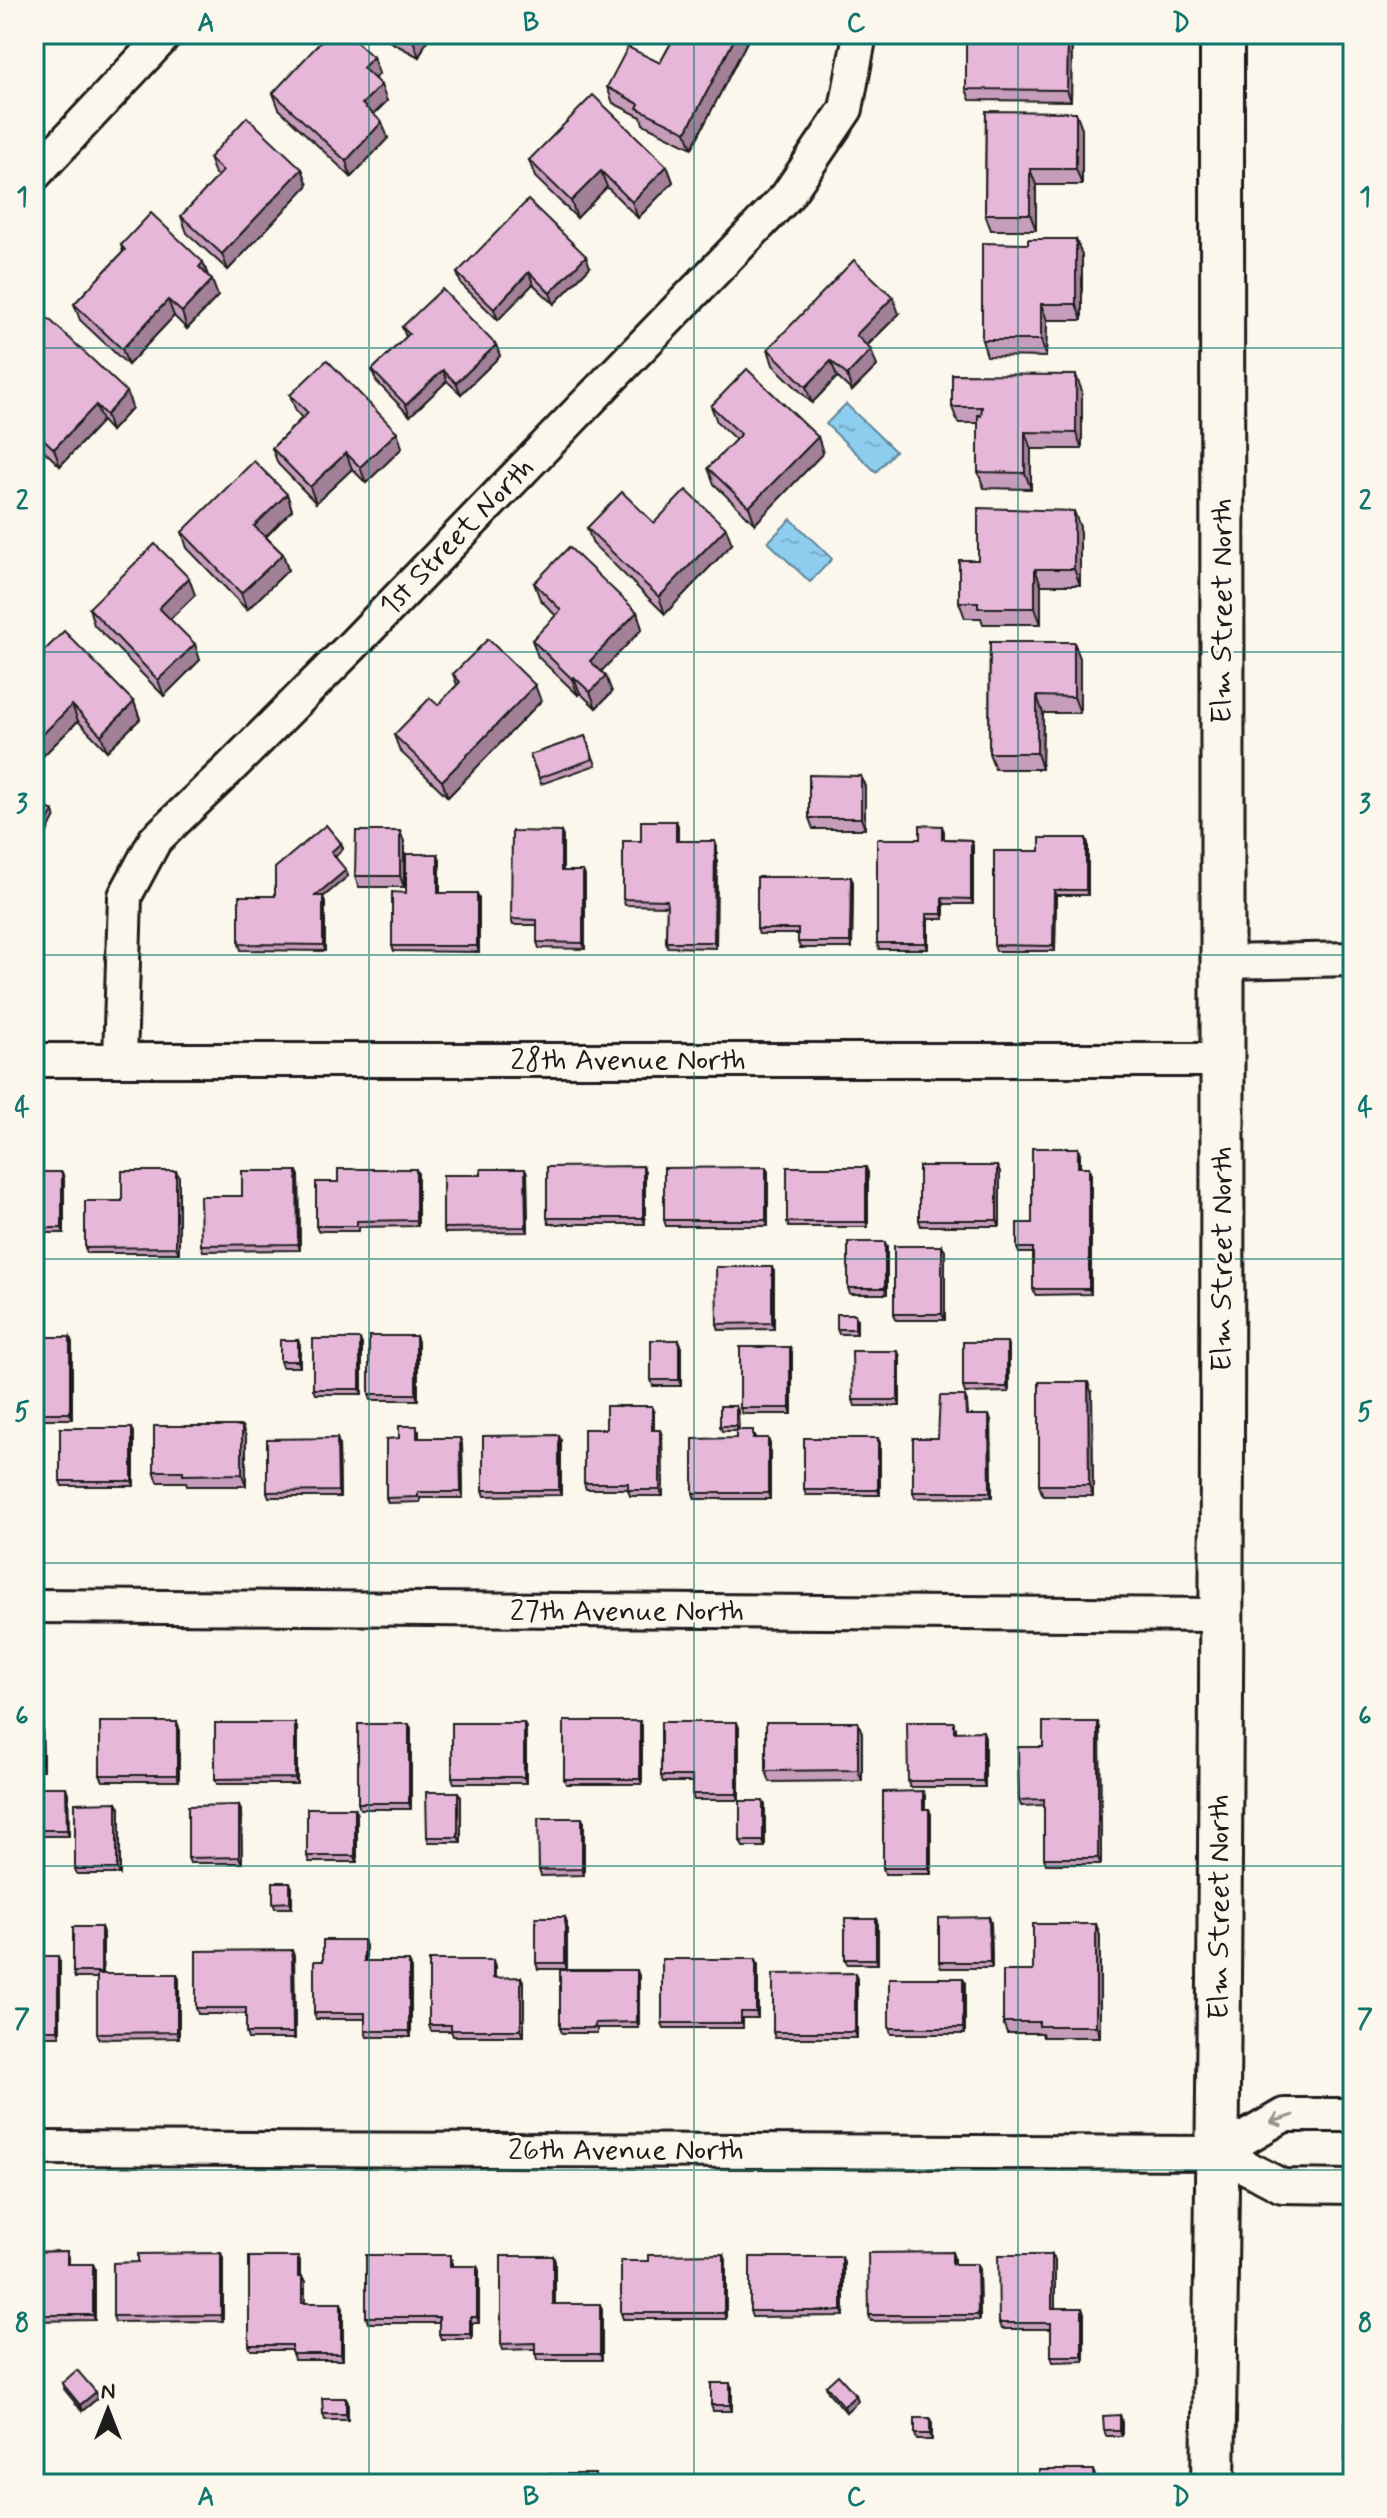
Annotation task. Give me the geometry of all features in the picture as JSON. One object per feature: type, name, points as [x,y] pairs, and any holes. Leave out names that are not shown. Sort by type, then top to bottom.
[{"type":"street","points":[[34,175],[166,34]]},
{"type":"street","name":"1st Street North","points":[[120,1060],[125,896],[155,840],[350,648],[787,196],[846,109],[860,34]]},
{"type":"street","name":"Elm Street North","points":[[1213,2484],[1219,2153],[1223,1060],[1222,34]]},
{"type":"street","points":[[1223,962],[1353,959]]},
{"type":"street","name":"28th Avenue North","points":[[34,1060],[1223,1060]]},
{"type":"street","name":"27th Avenue North","points":[[34,1606],[1220,1615]]},
{"type":"street","points":[[1219,2153],[1284,2115],[1353,2115]]},
{"type":"street","name":"26th Avenue North","points":[[34,2148],[1219,2153]]},
{"type":"street","points":[[1219,2153],[1282,2186],[1353,2187]]},
{"type":"water","points":[[846,404],[895,451],[876,472],[826,424]]},
{"type":"water","points":[[791,519],[832,559],[810,582],[768,542]]},
{"type":"building","points":[[328,34],[348,34],[373,57],[363,68],[381,85],[362,104],[382,122],[346,161],[273,93]]},
{"type":"building","points":[[400,34],[416,34],[413,40]]},
{"type":"building","points":[[676,34],[737,34],[686,132],[637,108],[639,104],[607,87],[628,47],[660,63]]},
{"type":"building","points":[[1020,34],[1068,34],[1067,90],[966,89],[966,42],[1020,42]]},
{"type":"building","points":[[593,95],[667,166],[632,202],[601,171],[571,201],[529,160]]},
{"type":"building","points":[[986,111],[1076,112],[1076,169],[1030,169],[1030,214],[985,214]]},
{"type":"building","points":[[247,117],[302,169],[222,254],[181,216],[223,171],[209,158]]},
{"type":"building","points":[[528,200],[586,256],[550,293],[529,272],[494,309],[457,273]]},
{"type":"building","points":[[151,213],[203,262],[199,267],[212,280],[182,312],[168,300],[122,349],[74,304],[125,250],[121,245]]},
{"type":"building","points":[[1028,239],[1076,239],[1076,304],[1041,304],[1041,340],[982,340],[982,243],[1028,244]]},
{"type":"building","points":[[854,260],[893,297],[856,335],[871,350],[847,375],[831,361],[806,387],[768,349]]},
{"type":"building","points":[[442,289],[496,345],[456,383],[443,370],[406,405],[372,370],[409,334],[402,327]]},
{"type":"building","points":[[49,319],[127,392],[106,415],[96,405],[54,449],[34,430],[34,394],[41,387],[34,380],[34,335]]},
{"type":"building","points":[[327,360],[397,432],[360,467],[346,453],[310,487],[272,448],[308,413],[290,395]]},
{"type":"building","points":[[747,369],[818,437],[749,507],[708,468],[741,434],[711,406]]},
{"type":"building","points":[[952,374],[1076,375],[1076,433],[1025,432],[1025,473],[978,472],[978,415],[981,416],[982,407],[952,407]]},
{"type":"building","points":[[254,461],[287,494],[254,526],[283,554],[241,593],[182,532]]},
{"type":"building","points":[[686,490],[726,528],[659,597],[587,528],[622,492],[654,523]]},
{"type":"building","points":[[978,508],[1074,511],[1074,569],[1035,569],[1035,608],[978,608],[978,602],[959,602],[959,560],[978,560]]},
{"type":"building","points":[[155,544],[189,578],[159,608],[195,644],[158,680],[89,608]]},
{"type":"building","points":[[569,547],[637,612],[590,661],[606,676],[590,692],[532,640],[561,610],[534,583]]},
{"type":"building","points":[[64,631],[134,702],[101,735],[72,705],[38,739],[34,735],[34,661]]},
{"type":"building","points":[[488,639],[535,685],[442,781],[394,735],[430,698],[438,705],[460,682],[453,674]]},
{"type":"building","points":[[990,642],[1074,642],[1074,697],[1037,696],[1037,753],[989,753]]},
{"type":"building","points":[[585,736],[593,759],[539,778],[530,755]]},
{"type":"building","points":[[809,775],[861,776],[861,818],[809,818]]},
{"type":"building","points":[[34,801],[53,811],[34,847]]},
{"type":"building","points":[[641,821],[676,821],[676,841],[715,841],[714,942],[666,942],[667,900],[623,899],[623,841],[641,841]]},
{"type":"building","points":[[326,825],[341,843],[331,852],[346,870],[315,896],[323,896],[323,945],[239,944],[239,896],[275,896],[275,868]]},
{"type":"building","points":[[920,825],[942,826],[942,839],[971,840],[971,899],[942,898],[942,914],[926,914],[926,943],[877,943],[877,839],[920,839]]},
{"type":"building","points":[[356,831],[400,831],[400,876],[355,876]]},
{"type":"building","points":[[512,831],[561,832],[561,871],[583,871],[583,943],[537,942],[537,920],[511,919]]},
{"type":"building","points":[[1040,838],[1086,838],[1086,890],[1054,890],[1053,946],[994,945],[994,851],[1040,851]]},
{"type":"building","points":[[406,854],[438,854],[438,893],[477,893],[477,946],[392,946],[392,892],[406,893]]},
{"type":"building","points":[[757,877],[851,877],[850,942],[798,942],[798,929],[757,929]]},
{"type":"building","points":[[1353,1053],[1353,1179],[1350,1179]]},
{"type":"building","points":[[1032,1148],[1078,1148],[1078,1167],[1089,1167],[1089,1289],[1033,1289],[1033,1248],[1017,1248],[1017,1223],[1032,1223]]},
{"type":"building","points":[[643,1166],[643,1218],[547,1218],[547,1167]]},
{"type":"building","points":[[919,1166],[997,1166],[997,1220],[919,1220]]},
{"type":"building","points":[[766,1167],[766,1220],[664,1220],[664,1168]]},
{"type":"building","points":[[787,1167],[866,1167],[866,1222],[787,1222]]},
{"type":"building","points":[[338,1169],[416,1169],[416,1220],[357,1221],[357,1226],[316,1226],[316,1182],[338,1182]]},
{"type":"building","points":[[481,1169],[525,1169],[526,1227],[443,1228],[443,1175],[481,1175]]},
{"type":"building","points":[[122,1171],[176,1171],[176,1247],[85,1248],[85,1201],[122,1201]]},
{"type":"building","points":[[242,1171],[297,1171],[298,1244],[201,1245],[200,1196],[242,1196]]},
{"type":"building","points":[[34,1172],[62,1172],[62,1228],[34,1228]]},
{"type":"building","points":[[848,1242],[885,1242],[885,1288],[848,1288]]},
{"type":"building","points":[[894,1246],[942,1246],[942,1314],[894,1314]]},
{"type":"building","points":[[1353,1253],[1353,1364],[1350,1364]]},
{"type":"building","points":[[716,1267],[772,1267],[772,1323],[717,1324]]},
{"type":"building","points":[[837,1314],[855,1314],[855,1329],[837,1329]]},
{"type":"building","points":[[369,1336],[416,1336],[416,1394],[369,1394]]},
{"type":"building","points":[[37,1337],[70,1337],[70,1413],[37,1413]]},
{"type":"building","points":[[313,1339],[360,1339],[360,1389],[313,1389]]},
{"type":"building","points":[[280,1340],[298,1340],[298,1361],[280,1361]]},
{"type":"building","points":[[651,1340],[679,1340],[679,1380],[651,1380]]},
{"type":"building","points":[[963,1342],[1007,1342],[1007,1387],[963,1387]]},
{"type":"building","points":[[740,1347],[790,1347],[790,1408],[740,1408]]},
{"type":"building","points":[[852,1351],[898,1351],[898,1400],[853,1400]]},
{"type":"building","points":[[1039,1382],[1088,1382],[1089,1485],[1039,1485]]},
{"type":"building","points":[[940,1396],[965,1396],[966,1415],[989,1415],[990,1492],[913,1492],[913,1438],[938,1438]]},
{"type":"building","points":[[606,1406],[652,1406],[652,1430],[660,1430],[660,1490],[628,1490],[628,1483],[584,1483],[584,1429],[606,1429]]},
{"type":"building","points":[[720,1406],[736,1406],[736,1426],[720,1426]]},
{"type":"building","points":[[1349,1418],[1353,1418],[1353,1495],[1348,1495]]},
{"type":"building","points":[[154,1426],[242,1426],[242,1474],[183,1475],[183,1471],[154,1471]]},
{"type":"building","points":[[399,1426],[417,1426],[417,1438],[460,1438],[461,1492],[418,1492],[418,1497],[386,1498],[386,1439],[399,1438]]},
{"type":"building","points":[[60,1428],[132,1428],[132,1481],[60,1481]]},
{"type":"building","points":[[736,1430],[753,1430],[753,1438],[768,1438],[768,1493],[693,1493],[693,1439],[736,1438]]},
{"type":"building","points":[[559,1435],[559,1490],[483,1490],[483,1436]]},
{"type":"building","points":[[337,1438],[338,1491],[267,1492],[267,1439]]},
{"type":"building","points":[[804,1438],[878,1438],[878,1490],[804,1490]]},
{"type":"building","points":[[1345,1517],[1353,1517],[1353,1559],[1344,1559]]},
{"type":"building","points":[[1348,1654],[1353,1654],[1353,1754],[1347,1754]]},
{"type":"building","points":[[34,1710],[40,1710],[41,1764],[34,1764]]},
{"type":"building","points":[[564,1721],[640,1721],[640,1779],[564,1779]]},
{"type":"building","points":[[100,1722],[177,1722],[177,1775],[100,1775]]},
{"type":"building","points":[[661,1722],[737,1722],[737,1794],[692,1794],[692,1776],[661,1776]]},
{"type":"building","points":[[766,1722],[858,1722],[858,1770],[766,1771]]},
{"type":"building","points":[[907,1722],[954,1722],[954,1732],[983,1731],[983,1781],[908,1781]]},
{"type":"building","points":[[1043,1722],[1098,1722],[1098,1858],[1044,1858],[1044,1799],[1019,1800],[1018,1747],[1043,1747]]},
{"type":"building","points":[[215,1723],[295,1723],[295,1778],[215,1779]]},
{"type":"building","points":[[452,1723],[524,1723],[524,1777],[452,1777]]},
{"type":"building","points":[[358,1724],[409,1724],[409,1803],[358,1803]]},
{"type":"building","points":[[1347,1785],[1353,1785],[1353,1840],[1347,1840]]},
{"type":"building","points":[[34,1787],[66,1787],[67,1830],[34,1830]]},
{"type":"building","points":[[923,1791],[923,1809],[929,1809],[929,1868],[883,1868],[883,1792]]},
{"type":"building","points":[[426,1792],[458,1792],[458,1837],[427,1837]]},
{"type":"building","points":[[740,1801],[763,1801],[763,1841],[740,1841]]},
{"type":"building","points":[[117,1802],[117,1869],[75,1869],[75,1803]]},
{"type":"building","points":[[239,1805],[239,1857],[188,1858],[188,1806]]},
{"type":"building","points":[[307,1808],[355,1808],[355,1856],[307,1856]]},
{"type":"building","points":[[538,1818],[582,1818],[582,1869],[539,1870]]},
{"type":"building","points":[[273,1882],[290,1882],[290,1902],[273,1903]]},
{"type":"building","points":[[536,1917],[565,1917],[565,1963],[536,1963]]},
{"type":"building","points":[[989,1917],[990,1962],[939,1962],[939,1918]]},
{"type":"building","points":[[845,1919],[876,1919],[876,1959],[845,1959]]},
{"type":"building","points":[[1033,1924],[1096,1924],[1096,2026],[1039,2026],[1039,2022],[1003,2022],[1003,1971],[1033,1971]]},
{"type":"building","points":[[73,1927],[101,1927],[101,1972],[73,1972]]},
{"type":"building","points":[[323,1940],[364,1940],[364,1961],[409,1961],[409,2031],[365,2031],[365,2013],[314,2013],[314,1961],[323,1961]]},
{"type":"building","points":[[1347,1947],[1353,1947],[1353,2016],[1346,2016]]},
{"type":"building","points":[[292,1950],[293,2033],[246,2033],[246,2008],[196,2008],[196,1951]]},
{"type":"building","points":[[34,1956],[58,1956],[58,2030],[34,2030]]},
{"type":"building","points":[[662,1959],[756,1959],[756,2012],[741,2012],[741,2023],[662,2023]]},
{"type":"building","points":[[429,1960],[493,1960],[493,1978],[521,1977],[521,2030],[451,2030],[451,2025],[429,2025]]},
{"type":"building","points":[[560,1970],[637,1970],[637,2022],[595,2023],[595,2028],[560,2028]]},
{"type":"building","points":[[855,1973],[855,2032],[773,2032],[773,1974]]},
{"type":"building","points":[[97,1974],[177,1974],[177,2032],[97,2033]]},
{"type":"building","points":[[889,1978],[963,1978],[963,2028],[889,2028]]},
{"type":"building","points":[[67,2251],[67,2264],[93,2264],[93,2315],[34,2315],[34,2252]]},
{"type":"building","points":[[1345,2251],[1353,2251],[1353,2304],[1345,2304]]},
{"type":"building","points":[[952,2252],[952,2264],[977,2264],[978,2315],[869,2315],[868,2253]]},
{"type":"building","points":[[221,2253],[221,2315],[113,2316],[113,2263],[138,2262],[138,2254]]},
{"type":"building","points":[[724,2254],[724,2313],[621,2313],[621,2261],[648,2261],[648,2255]]},
{"type":"building","points":[[366,2255],[450,2255],[450,2266],[477,2266],[477,2317],[470,2317],[470,2334],[439,2334],[439,2317],[366,2317]]},
{"type":"building","points":[[998,2255],[1052,2255],[1052,2308],[1082,2308],[1082,2356],[1051,2356],[1051,2323],[999,2323]]},
{"type":"building","points":[[501,2256],[553,2256],[553,2304],[600,2304],[600,2354],[535,2354],[535,2343],[501,2344]]},
{"type":"building","points":[[249,2257],[298,2257],[302,2303],[341,2303],[341,2354],[292,2354],[292,2345],[249,2345]]},
{"type":"building","points":[[750,2257],[842,2257],[842,2311],[750,2311]]},
{"type":"building","points":[[77,2370],[96,2392],[80,2405],[62,2383]]},
{"type":"building","points":[[838,2375],[856,2395],[844,2406],[826,2386]]},
{"type":"building","points":[[711,2383],[730,2383],[730,2405],[711,2405]]},
{"type":"building","points":[[322,2398],[346,2398],[346,2414],[323,2414]]},
{"type":"building","points":[[1120,2415],[1120,2430],[1104,2430],[1103,2416]]},
{"type":"building","points":[[915,2418],[930,2418],[930,2434],[915,2434]]},
{"type":"building","points":[[1345,2421],[1353,2421],[1353,2476],[1345,2476]]},
{"type":"building","points":[[1039,2470],[1093,2470],[1094,2484],[997,2484],[997,2480],[1039,2480]]},
{"type":"building","points":[[549,2474],[595,2474],[595,2484],[549,2484]]},
{"type":"building","points":[[741,2478],[818,2478],[818,2484],[741,2484]]},
{"type":"building","points":[[916,2478],[973,2478],[973,2484],[916,2484]]}]
